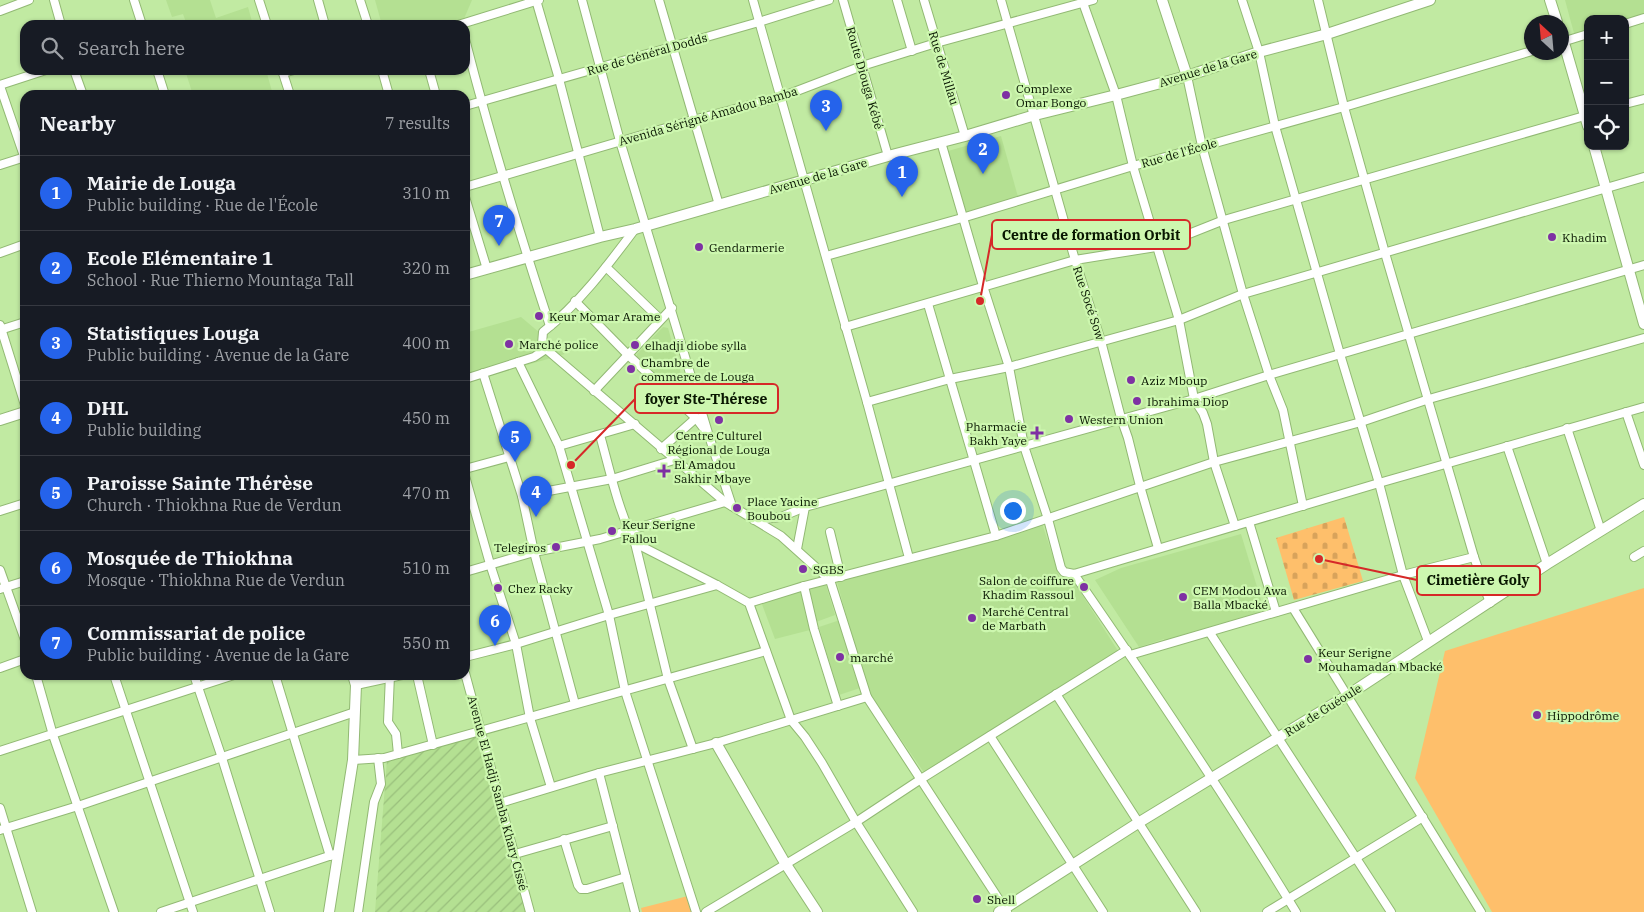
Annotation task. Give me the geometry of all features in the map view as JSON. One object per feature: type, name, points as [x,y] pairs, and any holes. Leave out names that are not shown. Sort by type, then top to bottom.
[{"type":"street","points":[[1,10],[29,0]]},
{"type":"street","points":[[54,0],[59,20]]},
{"type":"street","points":[[134,0],[140,20]]},
{"type":"street","points":[[318,0],[324,20]]},
{"type":"street","points":[[360,0],[366,20]]},
{"type":"street","points":[[470,22],[537,0],[600,237]]},
{"type":"street","points":[[582,0],[620,142],[672,308],[728,504]]},
{"type":"street","points":[[659,0],[719,205]]},
{"type":"street","points":[[753,0],[805,180],[909,558]]},
{"type":"street","name":"Rue de Général Dodds","points":[[470,104],[759,22],[829,0]]},
{"type":"street","name":"Route Diouga Kébé","points":[[843,0],[888,156]]},
{"type":"street","points":[[898,0],[912,50]]},
{"type":"street","name":"Rue de Millau","points":[[924,0],[965,136]]},
{"type":"street","name":"Rue Socé Sow","points":[[1001,0],[1075,260],[1101,341],[1158,548]]},
{"type":"street","name":"Avenida Sérigné Amadou Bamba","points":[[470,186],[578,153],[781,97],[862,66],[912,50],[1093,0]]},
{"type":"street","points":[[1162,0],[1187,76],[1202,146],[1244,294],[1269,375],[1283,410],[1303,506]]},
{"type":"street","points":[[1242,0],[1259,52],[1275,126],[1379,483],[1403,575],[1428,641]]},
{"type":"street","points":[[1318,0],[1344,107],[1384,253],[1410,334],[1474,557],[1490,603]]},
{"type":"street","name":"Avenue de la Gare","points":[[470,274],[646,226],[1034,115],[1116,96],[1187,76],[1259,52],[1327,34],[1430,0]]},
{"type":"street","points":[[1550,0],[1555,15]]},
{"type":"street","points":[[261,1],[266,20]]},
{"type":"street","points":[[1082,2],[1116,96],[1133,166],[1179,320],[1194,400],[1203,413],[1209,429],[1214,462],[1235,526]]},
{"type":"street","points":[[1629,23],[1644,18]]},
{"type":"street","points":[[1569,38],[1584,35]]},
{"type":"street","name":"Rue de l'École","points":[[826,256],[1524,53]]},
{"type":"street","points":[[470,58],[527,258],[550,326]]},
{"type":"street","points":[[1568,60],[1584,110]]},
{"type":"street","points":[[20,143],[0,85],[31,75]]},
{"type":"street","points":[[76,75],[81,90]]},
{"type":"street","points":[[159,75],[163,90]]},
{"type":"street","points":[[284,75],[289,90]]},
{"type":"street","points":[[383,75],[388,90]]},
{"type":"street","points":[[430,75],[435,90]]},
{"type":"street","points":[[1629,103],[1644,99]]},
{"type":"street","points":[[845,327],[1075,260],[1156,247],[1224,220],[1297,198],[1584,120]]},
{"type":"street","points":[[941,142],[962,218],[1010,367],[1024,446],[1048,519],[1061,568],[1064,572],[1074,574],[1446,463],[1644,407]]},
{"type":"street","points":[[1595,150],[1644,324]]},
{"type":"street","points":[[0,165],[20,159]]},
{"type":"street","points":[[867,402],[950,379],[1010,367],[1179,320],[1244,294],[1644,177]]},
{"type":"street","points":[[470,213],[487,269]]},
{"type":"street","points":[[635,229],[606,267],[575,302],[543,332],[542,344],[674,460],[728,504],[781,536],[830,580],[867,697],[1004,911]]},
{"type":"street","points":[[0,253],[20,246]]},
{"type":"street","points":[[754,520],[781,517],[805,507],[974,461],[1121,418],[1194,400],[1269,375],[1644,265]]},
{"type":"street","points":[[606,267],[660,319]]},
{"type":"street","points":[[575,302],[696,418],[708,433]]},
{"type":"street","points":[[928,304],[996,536]]},
{"type":"street","points":[[594,391],[672,308]]},
{"type":"street","points":[[20,323],[0,328],[20,390]]},
{"type":"street","points":[[749,604],[804,586],[996,536],[1214,462],[1361,422],[1429,399],[1644,338]]},
{"type":"street","points":[[470,377],[534,357],[546,348]]},
{"type":"street","points":[[518,362],[559,446],[609,615],[625,691],[646,762],[696,912]]},
{"type":"street","points":[[483,373],[522,496],[534,552],[575,704]]},
{"type":"street","points":[[1626,412],[1644,465]]},
{"type":"street","points":[[0,420],[20,414]]},
{"type":"street","points":[[661,448],[696,418]]},
{"type":"street","points":[[559,446],[635,424]]},
{"type":"street","points":[[1567,428],[1601,531]]},
{"type":"street","points":[[600,435],[612,479],[629,531],[635,543],[668,679],[693,749]]},
{"type":"street","points":[[1507,446],[1547,564]]},
{"type":"street","points":[[470,468],[509,457]]},
{"type":"street","points":[[522,496],[612,479],[674,460]]},
{"type":"street","points":[[470,494],[516,644],[530,718],[551,787]]},
{"type":"street","points":[[470,570],[534,552],[587,542],[728,504]]},
{"type":"street","name":"Rue de Guéoule","points":[[1004,911],[1138,822],[1348,695],[1547,564],[1644,504]]},
{"type":"street","points":[[0,511],[20,505]]},
{"type":"street","points":[[797,549],[805,507]]},
{"type":"street","points":[[1249,522],[1276,612]]},
{"type":"street","points":[[830,532],[841,577]]},
{"type":"street","points":[[635,543],[717,585],[749,604],[791,720],[810,744],[856,822],[913,912]]},
{"type":"street","points":[[1634,557],[1644,551]]},
{"type":"street","points":[[706,912],[856,822],[1056,694],[1129,653],[1210,633],[1403,575],[1474,557]]},
{"type":"street","points":[[0,570],[3,588],[20,628]]},
{"type":"street","points":[[1074,574],[1212,778],[1296,912]]},
{"type":"street","points":[[3,588],[20,583]]},
{"type":"street","points":[[470,656],[717,585]]},
{"type":"street","points":[[804,586],[814,630],[838,706]]},
{"type":"street","points":[[1293,608],[1482,912]]},
{"type":"street","points":[[1210,633],[1391,912]]},
{"type":"street","points":[[354,760],[398,754],[766,651]]},
{"type":"street","points":[[0,668],[20,661]]},
{"type":"street","points":[[37,680],[53,735],[114,912]]},
{"type":"street","points":[[116,680],[193,912]]},
{"type":"street","points":[[196,680],[270,912]]},
{"type":"street","points":[[0,751],[219,680]]},
{"type":"street","points":[[277,680],[335,854]]},
{"type":"street","points":[[329,912],[335,854],[354,760],[354,680]]},
{"type":"street","points":[[390,680],[388,722],[396,734],[398,754]]},
{"type":"street","points":[[418,680],[433,744]]},
{"type":"street","name":"Avenue El Hadji Samba Khary Cissé","points":[[467,680],[530,912]]},
{"type":"street","points":[[1056,694],[1196,912]]},
{"type":"street","points":[[500,803],[598,773],[716,743],[867,697]]},
{"type":"street","points":[[4,829],[222,758],[354,712]]},
{"type":"street","points":[[990,736],[1103,912]]},
{"type":"street","points":[[716,743],[785,863],[816,912]]},
{"type":"street","points":[[358,912],[374,802],[381,784],[378,758]]},
{"type":"street","points":[[598,773],[635,912]]},
{"type":"street","points":[[0,808],[4,829],[32,912]]},
{"type":"street","points":[[1268,912],[1423,817]]},
{"type":"street","points":[[515,854],[613,826]]},
{"type":"street","points":[[564,839],[578,885],[581,889],[587,889],[626,877]]},
{"type":"street","points":[[161,912],[335,854]]},
{"type":"street","points":[[720,904],[725,912]]},
{"type":"shaded area","points":[[166,0],[210,0],[216,18],[248,7],[252,20],[185,20],[183,14],[172,17]]},
{"type":"shaded area","points":[[375,0],[472,0],[463,20],[381,20]]},
{"type":"shaded area","points":[[1565,0],[1644,0],[1644,18],[1629,22],[1629,15],[1584,15],[1584,34],[1575,37]]},
{"type":"shaded area","points":[[187,75],[267,75],[272,90],[191,90]]},
{"type":"shaded area","points":[[1001,136],[1018,197],[966,212],[948,151]]},
{"type":"shaded area","name":"Marché police","points":[[521,317],[565,354],[470,382],[470,332]]},
{"type":"shaded area","points":[[663,327],[668,328],[689,402],[686,406],[637,359],[637,354]]},
{"type":"shaded area","name":"Marché Central de Marbath","points":[[1042,523],[1061,582],[1072,579],[1120,654],[925,774],[867,690],[837,582]]},
{"type":"shaded area","name":"CEM Modou Awa Balla Mbacké","points":[[1241,534],[1265,613],[1166,644],[1164,639],[1139,647],[1095,580],[1121,568]]},
{"type":"shaded area","points":[[801,581],[810,630],[775,639],[760,599]]},
{"type":"shaded area","points":[[825,582],[835,615],[816,622],[807,590]]},
{"type":"shaded area","name":"marché","points":[[843,619],[860,688],[839,695],[819,627]]},
{"type":"shaded area","points":[[485,731],[533,912],[375,912],[387,760]]},
{"type":"green space","points":[[1344,517],[1363,581],[1294,600],[1276,538]]},
{"type":"green space","name":"Hippodrôme","points":[[1644,588],[1644,912],[1492,912],[1415,778],[1445,651]]},
{"type":"green space","points":[[688,896],[693,912],[642,912],[641,908]]},
{"type":"place","name":"Complexe Omar Bongo","points":[[1006,95]]},
{"type":"place","name":"Statistiques Louga","points":[[826,131]]},
{"type":"place","name":"Ecole Elémentaire 1","points":[[983,174]]},
{"type":"place","name":"Mairie de Louga","points":[[902,197]]},
{"type":"place","name":"Khadim","points":[[1552,237]]},
{"type":"place","name":"Commissariat de police","points":[[499,246]]},
{"type":"place","name":"Gendarmerie","points":[[699,247]]},
{"type":"place","name":"Centre de formation Orbit","points":[[980,301]]},
{"type":"place","name":"Keur Momar Arame","points":[[539,316]]},
{"type":"place","name":"Marché police","points":[[509,344]]},
{"type":"place","name":"elhadji diobe sylla","points":[[635,345]]},
{"type":"place","name":"Chambre de commerce de Louga","points":[[631,369]]},
{"type":"place","name":"Aziz Mboup","points":[[1131,380]]},
{"type":"place","name":"Ibrahima Diop","points":[[1137,401]]},
{"type":"place","name":"Western Union","points":[[1069,419]]},
{"type":"place","name":"Centre Culturel Régional de Louga","points":[[719,420]]},
{"type":"place","name":"Pharmacie Bakh Yaye","points":[[1037,433]]},
{"type":"place","name":"Paroisse Sainte Thérèse","points":[[515,462]]},
{"type":"place","name":"foyer Ste-Thérese","points":[[571,465]]},
{"type":"place","name":"El Amadou Sakhir Mbaye","points":[[664,471]]},
{"type":"place","name":"Place Yacine Boubou","points":[[737,508]]},
{"type":"place","name":"DHL","points":[[536,517]]},
{"type":"place","name":"Keur Serigne Fallou","points":[[612,531]]},
{"type":"place","name":"Telegiros","points":[[556,547]]},
{"type":"place","name":"Cimetière Goly","points":[[1319,559]]},
{"type":"place","name":"SGBS","points":[[803,569]]},
{"type":"place","name":"Salon de coiffure Khadim Rassoul","points":[[1084,587]]},
{"type":"place","name":"Chez Racky","points":[[498,588]]},
{"type":"place","name":"CEM Modou Awa Balla Mbacké","points":[[1183,597]]},
{"type":"place","name":"Marché Central de Marbath","points":[[972,618]]},
{"type":"place","name":"Mosquée de Thiokhna","points":[[495,646]]},
{"type":"place","name":"marché","points":[[840,657]]},
{"type":"place","name":"Keur Serigne Mouhamadan Mbacké","points":[[1308,659]]},
{"type":"place","name":"Hippodrôme","points":[[1537,715]]},
{"type":"place","name":"Shell","points":[[977,899]]}]
